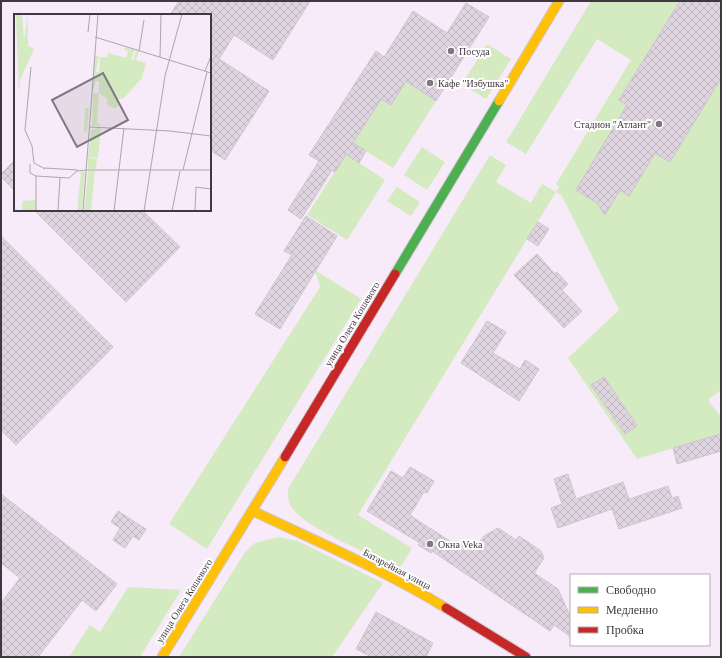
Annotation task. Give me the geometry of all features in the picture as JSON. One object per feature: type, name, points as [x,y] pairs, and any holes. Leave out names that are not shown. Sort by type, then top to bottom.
[{"type":"street","name":"улица Олега Кошевого","points":[[162,657],[253,511],[559,1]]},
{"type":"street","name":"Батарейная улица","points":[[253,511],[418,591],[526,657]]},
{"type":"green space","name":"Стадион \"Атлант\"","points":[[591,1],[721,1],[721,390],[708,400],[721,417],[721,434],[637,459],[568,358],[619,310],[562,196],[556,192],[559,187],[556,184],[631,60],[597,39],[526,154],[506,142]]},
{"type":"green space","points":[[487,44],[511,59],[486,99],[462,84]]},
{"type":"green space","points":[[396,75],[436,101],[393,168],[353,143],[381,99],[391,105],[397,96]]},
{"type":"green space","points":[[422,147],[445,162],[427,190],[404,175]]},
{"type":"green space","points":[[346,154],[385,180],[347,240],[307,215]]},
{"type":"green space","points":[[490,155],[506,165],[496,182],[531,203],[542,184],[556,192],[358,515],[412,548],[400,568],[327,534],[301,517],[290,504],[288,489]]},
{"type":"green space","points":[[397,187],[420,202],[411,216],[387,201]]},
{"type":"green space","points":[[315,270],[361,299],[207,549],[169,524],[320,287]]},
{"type":"green space","points":[[278,537],[298,541],[383,583],[332,657],[179,657],[245,552],[255,543]]},
{"type":"green space","points":[[128,587],[181,590],[140,657],[69,657],[90,625],[100,632]]},
{"type":"building","points":[[179,1],[310,1],[273,60],[234,35],[219,59],[269,91],[225,160],[211,151],[211,14],[171,14]]},
{"type":"building","points":[[680,1],[721,1],[721,78],[670,162],[655,153],[629,196],[620,190],[605,215],[597,203],[576,190],[627,105],[619,100]]},
{"type":"building","points":[[466,3],[489,17],[436,101],[406,81],[391,105],[381,99],[353,143],[366,151],[359,163],[346,154],[335,172],[332,170],[301,219],[288,210],[319,161],[309,155],[376,51],[384,57],[413,11],[447,33]]},
{"type":"building","points":[[14,161],[14,190],[1,177],[1,174]]},
{"type":"building","points":[[35,211],[143,211],[180,247],[126,302]]},
{"type":"building","points":[[306,216],[337,236],[280,329],[255,314],[292,255],[284,251]]},
{"type":"building","points":[[538,222],[549,229],[538,246],[527,239]]},
{"type":"building","points":[[1,236],[113,347],[16,445],[1,430]]},
{"type":"building","points":[[537,254],[555,274],[557,272],[568,284],[562,290],[582,311],[564,328],[514,275]]},
{"type":"building","points":[[487,321],[506,332],[493,353],[520,369],[525,360],[539,369],[519,401],[461,363]]},
{"type":"building","points":[[604,377],[637,426],[625,434],[591,385]]},
{"type":"building","points":[[721,434],[721,451],[677,464],[673,448]]},
{"type":"building","points":[[410,467],[434,481],[427,493],[424,492],[410,515],[458,546],[463,539],[476,547],[484,536],[498,528],[516,540],[519,536],[541,551],[544,558],[534,573],[558,589],[570,616],[570,636],[554,625],[550,631],[432,551],[431,553],[418,545],[420,543],[367,511],[391,471],[403,478]]},
{"type":"building","points":[[568,474],[576,499],[623,482],[629,499],[668,486],[672,498],[678,496],[682,508],[619,529],[612,509],[558,528],[551,508],[562,504],[554,479]]},
{"type":"building","points":[[1,494],[117,584],[96,611],[82,600],[38,657],[1,657],[1,603],[20,578],[1,563]]},
{"type":"building","points":[[118,511],[146,529],[139,540],[133,536],[125,548],[113,540],[120,528],[111,522]]},
{"type":"building","points":[[376,612],[433,643],[426,657],[372,657],[356,649]]},
{"type":"traffic: fast","points":[[395,274],[499,101]]},
{"type":"traffic: slow","points":[[499,101],[559,1]]},
{"type":"traffic: slow","points":[[162,657],[285,457]]},
{"type":"traffic: slow","points":[[253,511],[399,581],[446,608]]},
{"type":"traffic: jam","points":[[285,457],[395,274]]},
{"type":"traffic: jam","points":[[446,608],[526,657]]},
{"type":"place","name":"Посуда","points":[[451,51]]},
{"type":"place","name":"Кафе \"Избушка\"","points":[[430,83]]},
{"type":"place","name":"Стадион \"Атлант\"","points":[[659,124]]},
{"type":"place","name":"Окна Veka","points":[[430,544]]}]
